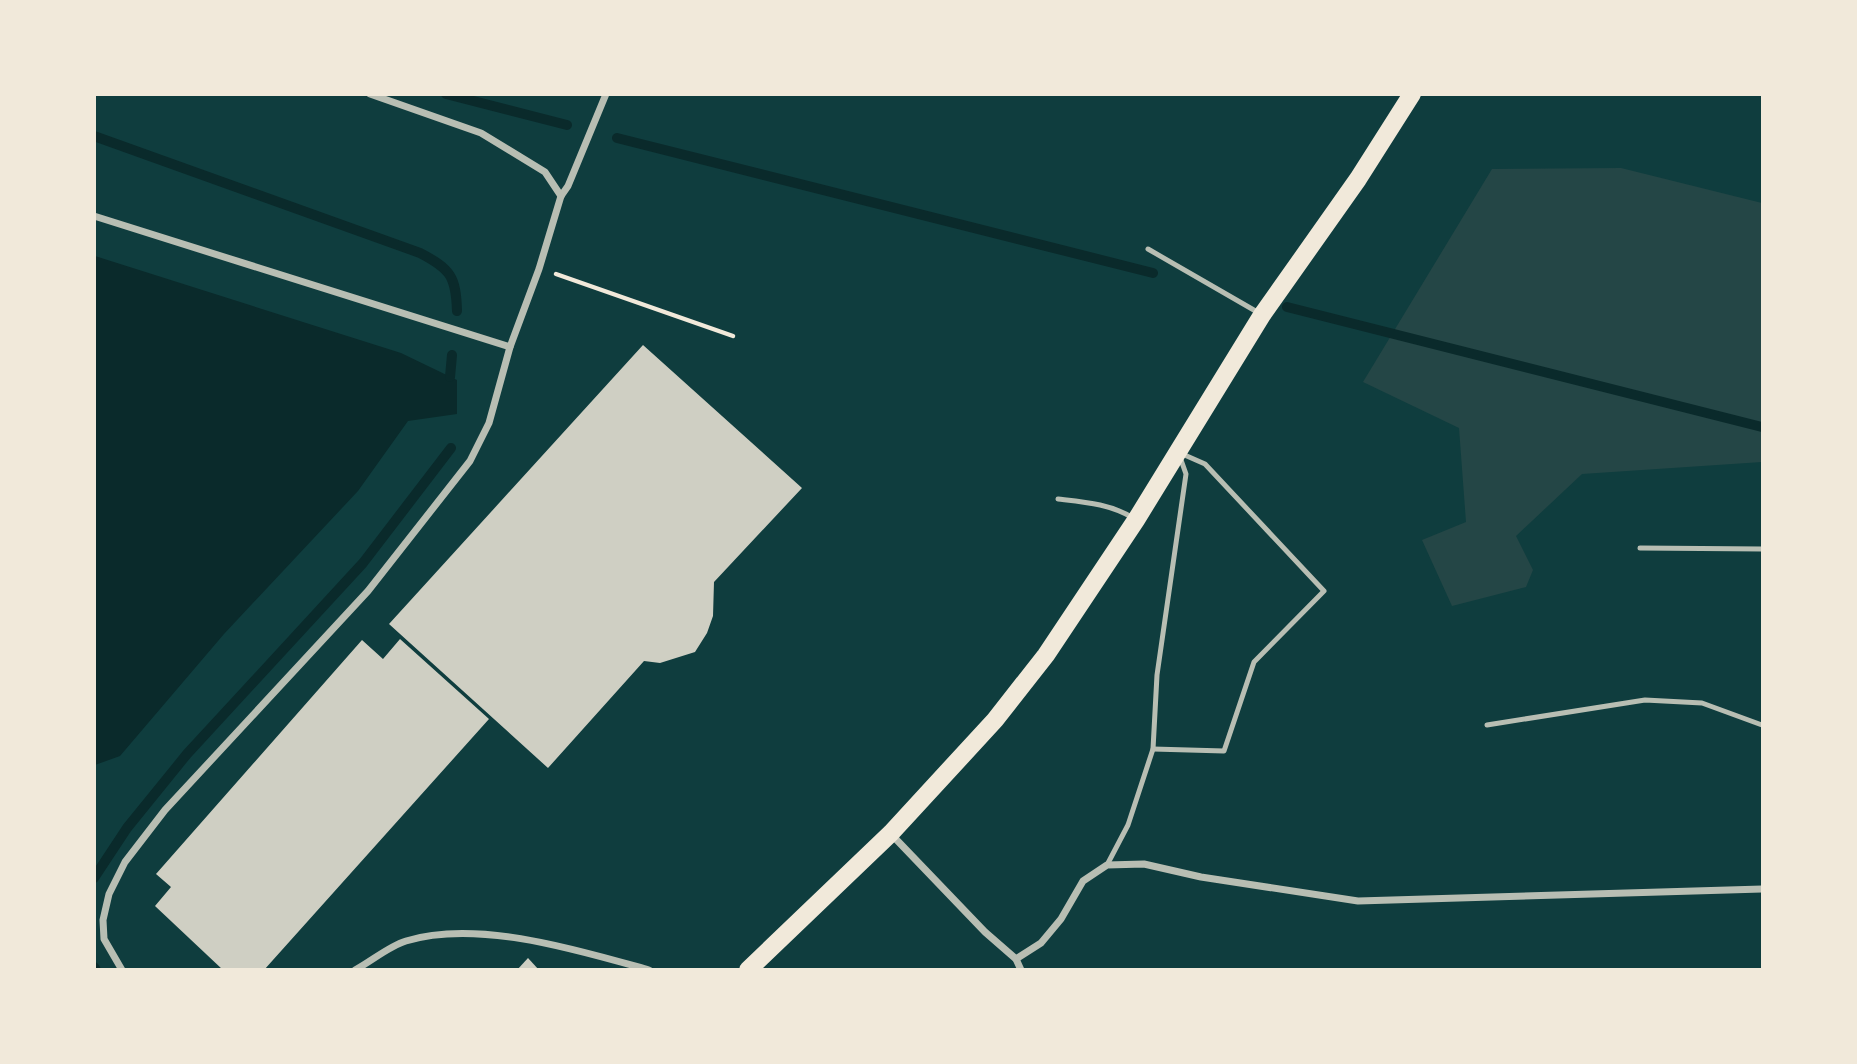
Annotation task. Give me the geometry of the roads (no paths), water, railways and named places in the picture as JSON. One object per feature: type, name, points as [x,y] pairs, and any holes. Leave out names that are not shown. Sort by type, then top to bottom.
[{"type":"main road","points":[[748,970],[891,833],[995,720],[1046,654],[1136,520],[1262,315],[1358,179],[1412,94]]},
{"type":"street","points":[[370,94],[481,133],[545,172],[561,196]]},
{"type":"street","points":[[122,970],[104,939],[103,920],[109,894],[125,862],[165,810],[368,591],[444,498],[470,461],[489,423],[510,346],[540,269],[561,196],[568,186],[606,94]]},
{"type":"street","points":[[94,216],[510,346]]},
{"type":"street","points":[[891,833],[985,932],[1016,959],[1021,970]]},
{"type":"street","points":[[1016,959],[1041,943],[1061,919],[1083,881],[1107,866],[1143,864],[1202,877],[1358,901],[1762,889]]},
{"type":"street","points":[[355,970],[403,942],[431,934],[486,933],[649,970]]},
{"type":"lane","points":[[1148,249],[1262,315]]},
{"type":"lane","points":[[1153,749],[1224,751],[1254,662],[1324,591],[1205,464],[1178,451]]},
{"type":"lane","points":[[1107,866],[1128,825],[1153,749],[1157,675],[1186,474],[1178,451]]},
{"type":"lane","points":[[1058,499],[1121,510],[1136,520]]},
{"type":"lane","points":[[1640,548],[1762,549]]},
{"type":"lane","points":[[1487,725],[1645,700],[1703,703],[1762,725]]},
{"type":"waterway","points":[[446,94],[567,125]]},
{"type":"waterway","points":[[94,136],[420,253],[439,264],[450,275],[457,311]]},
{"type":"waterway","points":[[617,138],[1153,273]]},
{"type":"waterway","points":[[1287,307],[1762,427]]},
{"type":"waterway","points":[[450,377],[452,355]]},
{"type":"waterway","points":[[94,878],[127,828],[187,754],[363,563],[451,448]]}]
